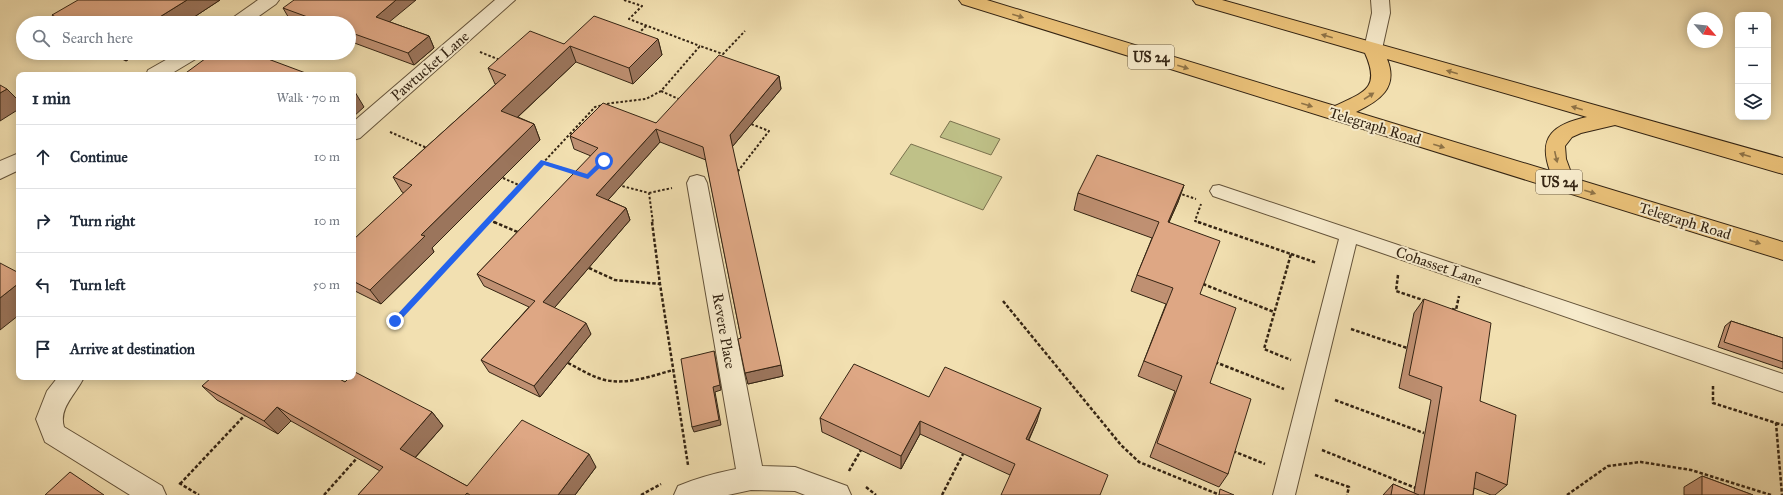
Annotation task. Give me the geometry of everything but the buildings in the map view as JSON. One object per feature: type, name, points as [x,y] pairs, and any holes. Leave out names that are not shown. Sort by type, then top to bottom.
[{"type":"highway","name":"Telegraph Road","points":[[968,0],[1783,251]]},
{"type":"highway","points":[[1202,0],[1783,166]]},
{"type":"highway","points":[[1335,114],[1376,92],[1381,84],[1383,75],[1373,49]]},
{"type":"highway","points":[[1565,184],[1554,154],[1557,140],[1565,132],[1576,126],[1615,118]]},
{"type":"street","points":[[247,16],[270,0]]},
{"type":"street","name":"Pawtucket Lane","points":[[356,130],[506,0]]},
{"type":"street","points":[[1373,49],[1381,13],[1380,0]]},
{"type":"street","points":[[160,72],[180,60]]},
{"type":"street","points":[[0,171],[16,162]]},
{"type":"street","name":"Revere Place","points":[[697,183],[751,478]]},
{"type":"street","points":[[70,380],[56,399],[49,419],[54,434],[153,495]]},
{"type":"street","points":[[688,483],[703,488],[751,478],[795,479],[842,486]]},
{"type":"lane","name":"Cohasset Lane","points":[[1219,191],[1783,382]]},
{"type":"lane","points":[[1284,495],[1341,272],[1349,235]]},
{"type":"path","points":[[624,0],[642,6],[629,20],[723,54],[745,31]]},
{"type":"path","points":[[634,37],[646,26]]},
{"type":"path","points":[[395,321],[595,107],[611,103],[646,99],[660,91],[700,46]]},
{"type":"path","points":[[475,50],[502,61]]},
{"type":"path","points":[[660,91],[682,100]]},
{"type":"path","points":[[611,183],[649,193],[738,174],[769,131],[751,124]]},
{"type":"path","points":[[385,130],[428,149]]},
{"type":"path","points":[[543,162],[581,174]]},
{"type":"path","points":[[502,178],[521,186]]},
{"type":"path","points":[[1173,191],[1202,201],[1195,221],[1323,265]]},
{"type":"path","points":[[649,193],[660,284],[688,483]]},
{"type":"path","points":[[489,220],[523,234]]},
{"type":"path","points":[[1290,368],[1292,360],[1264,349],[1291,254]]},
{"type":"path","points":[[589,268],[615,280],[660,284]]},
{"type":"path","points":[[1399,268],[1396,291],[1433,303]]},
{"type":"path","points":[[1203,284],[1274,312]]},
{"type":"path","points":[[1448,308],[1456,310],[1461,289]]},
{"type":"path","points":[[1003,301],[1121,445],[1139,462],[1220,495]]},
{"type":"path","points":[[1349,328],[1407,348]]},
{"type":"path","points":[[1215,362],[1284,389]]},
{"type":"path","points":[[568,363],[611,381],[642,379],[673,370]]},
{"type":"path","points":[[1282,397],[1286,382]]},
{"type":"path","points":[[1713,382],[1713,403],[1783,425]]},
{"type":"path","points":[[1333,400],[1424,433]]},
{"type":"path","points":[[180,484],[245,416]]},
{"type":"path","points":[[1776,423],[1782,495]]},
{"type":"path","points":[[842,486],[861,450]]},
{"type":"path","points":[[1231,450],[1266,464]]},
{"type":"path","points":[[1322,450],[1424,492]]},
{"type":"path","points":[[942,495],[963,454]]},
{"type":"path","points":[[1264,471],[1267,457]]},
{"type":"path","points":[[324,495],[357,458]]},
{"type":"path","points":[[1567,495],[1608,466],[1642,462],[1691,470],[1771,495]]},
{"type":"path","points":[[641,495],[662,484]]},
{"type":"green space","points":[[950,121],[1000,139],[991,155],[940,137]]},
{"type":"green space","points":[[911,144],[1002,177],[983,210],[890,174]]},
{"type":"route","points":[[395,321],[543,162],[588,177],[604,161]]}]
